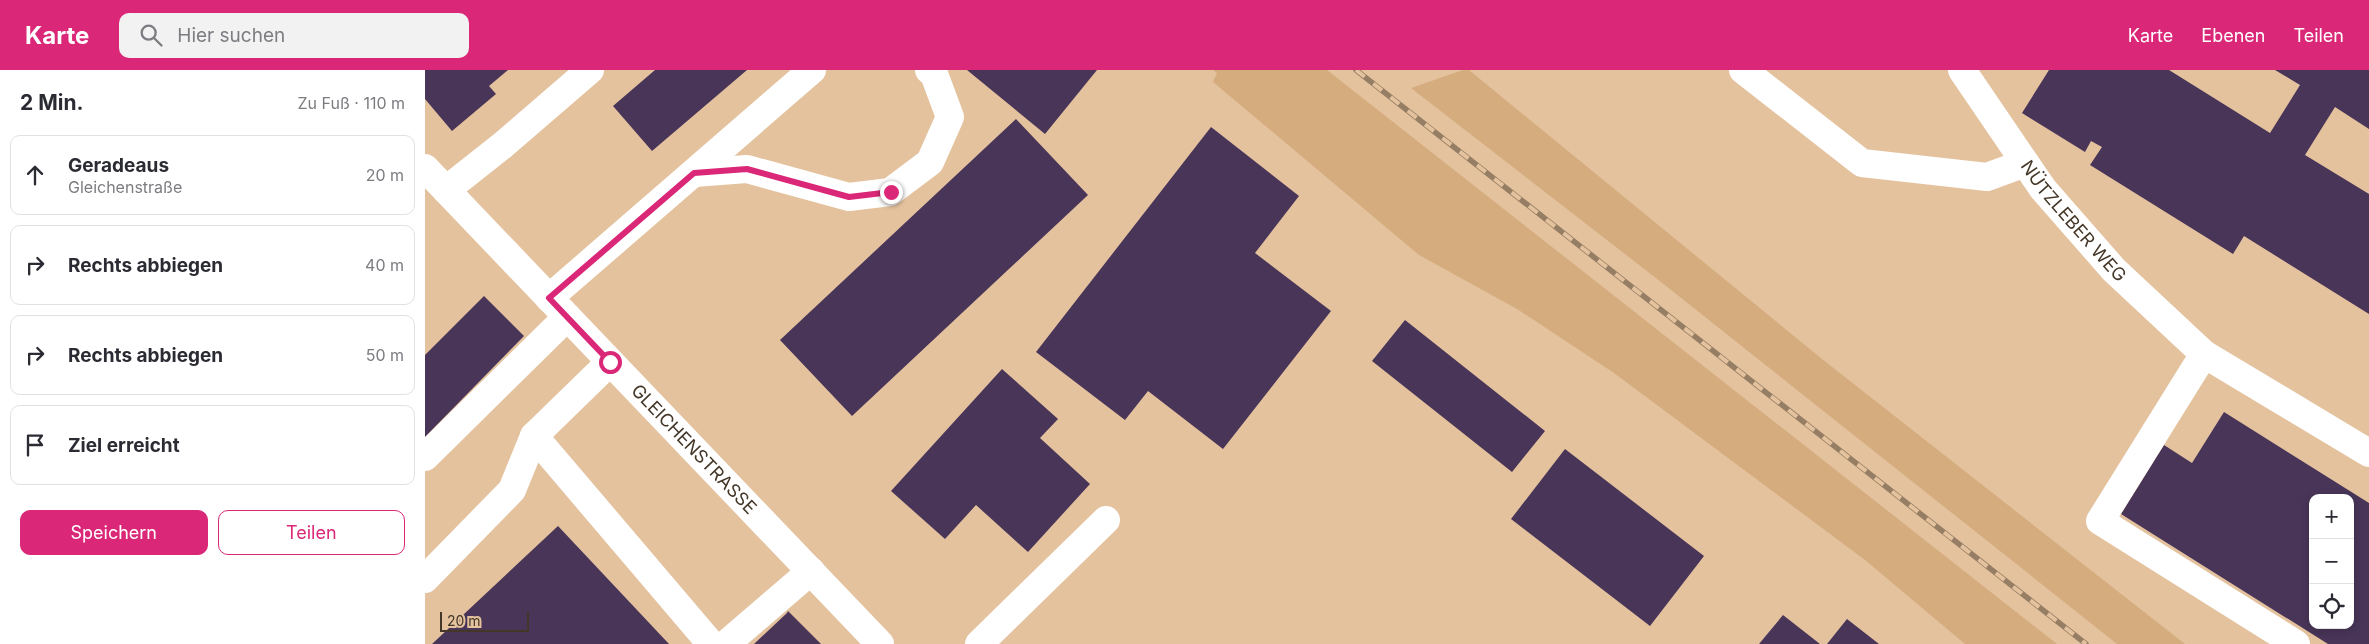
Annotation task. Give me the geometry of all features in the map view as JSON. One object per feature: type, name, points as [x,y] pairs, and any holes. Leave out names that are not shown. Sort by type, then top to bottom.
[{"type":"street","points":[[446,190],[503,145],[590,70]]},
{"type":"street","points":[[425,457],[558,307],[694,173],[812,70]]},
{"type":"street","points":[[694,173],[747,169],[849,197],[891,192],[930,162],[950,117],[934,74],[929,70]]},
{"type":"street","points":[[1743,70],[1862,163],[1987,177],[2025,163]]},
{"type":"street","name":"NÜTZLEBER WEG","points":[[1963,70],[2043,189],[2114,270],[2204,354],[2369,453]]},
{"type":"street","name":"GLEICHENSTRASSE","points":[[425,168],[880,644]]},
{"type":"street","points":[[2204,354],[2101,521],[2296,644]]},
{"type":"street","points":[[425,579],[512,490],[534,436],[610,362]]},
{"type":"street","points":[[534,436],[711,644]]},
{"type":"street","points":[[979,644],[1106,520]]},
{"type":"street","points":[[726,644],[811,571]]},
{"type":"shaded area","points":[[1213,70],[1327,70],[2057,644],[1965,644],[1865,560],[1614,373],[1517,309],[1419,255],[1213,82],[1217,73]]},
{"type":"shaded area","points":[[1463,70],[1469,70],[1822,359],[2185,644],[2117,644],[1661,282],[1411,88]]},
{"type":"building","points":[[425,70],[508,70],[489,86],[496,94],[452,131],[425,99]]},
{"type":"building","points":[[655,70],[747,70],[652,151],[613,106]]},
{"type":"building","points":[[967,70],[1097,70],[1045,134]]},
{"type":"building","points":[[2049,70],[2169,70],[2270,133],[2300,85],[2275,70],[2369,70],[2369,129],[2335,107],[2305,155],[2369,194],[2369,314],[2244,236],[2233,254],[2090,165],[2102,147],[2091,141],[2085,152],[2022,113]]},
{"type":"building","points":[[1016,119],[1088,195],[852,416],[780,340]]},
{"type":"building","points":[[1211,127],[1299,196],[1255,253],[1331,311],[1223,449],[1148,391],[1125,420],[1036,352]]},
{"type":"building","points":[[484,296],[524,336],[425,437],[425,355]]},
{"type":"building","points":[[1405,320],[1545,431],[1512,472],[1372,361]]},
{"type":"building","points":[[1002,369],[1058,419],[1040,438],[1090,484],[1028,552],[976,505],[945,539],[891,491]]},
{"type":"building","points":[[2224,412],[2369,503],[2369,644],[2328,644],[2121,514],[2164,445],[2192,463]]},
{"type":"building","points":[[1565,449],[1704,556],[1650,626],[1511,519]]},
{"type":"building","points":[[558,526],[669,644],[432,644]]},
{"type":"building","points":[[788,611],[821,644],[754,644],[787,613]]},
{"type":"building","points":[[1783,615],[1820,644],[1759,644]]},
{"type":"building","points":[[1847,619],[1879,644],[1827,644]]},
{"type":"railway","points":[[1356,70],[2086,644]]},
{"type":"route","points":[[610,362],[549,298],[694,173],[747,169],[849,197],[891,192]]}]
